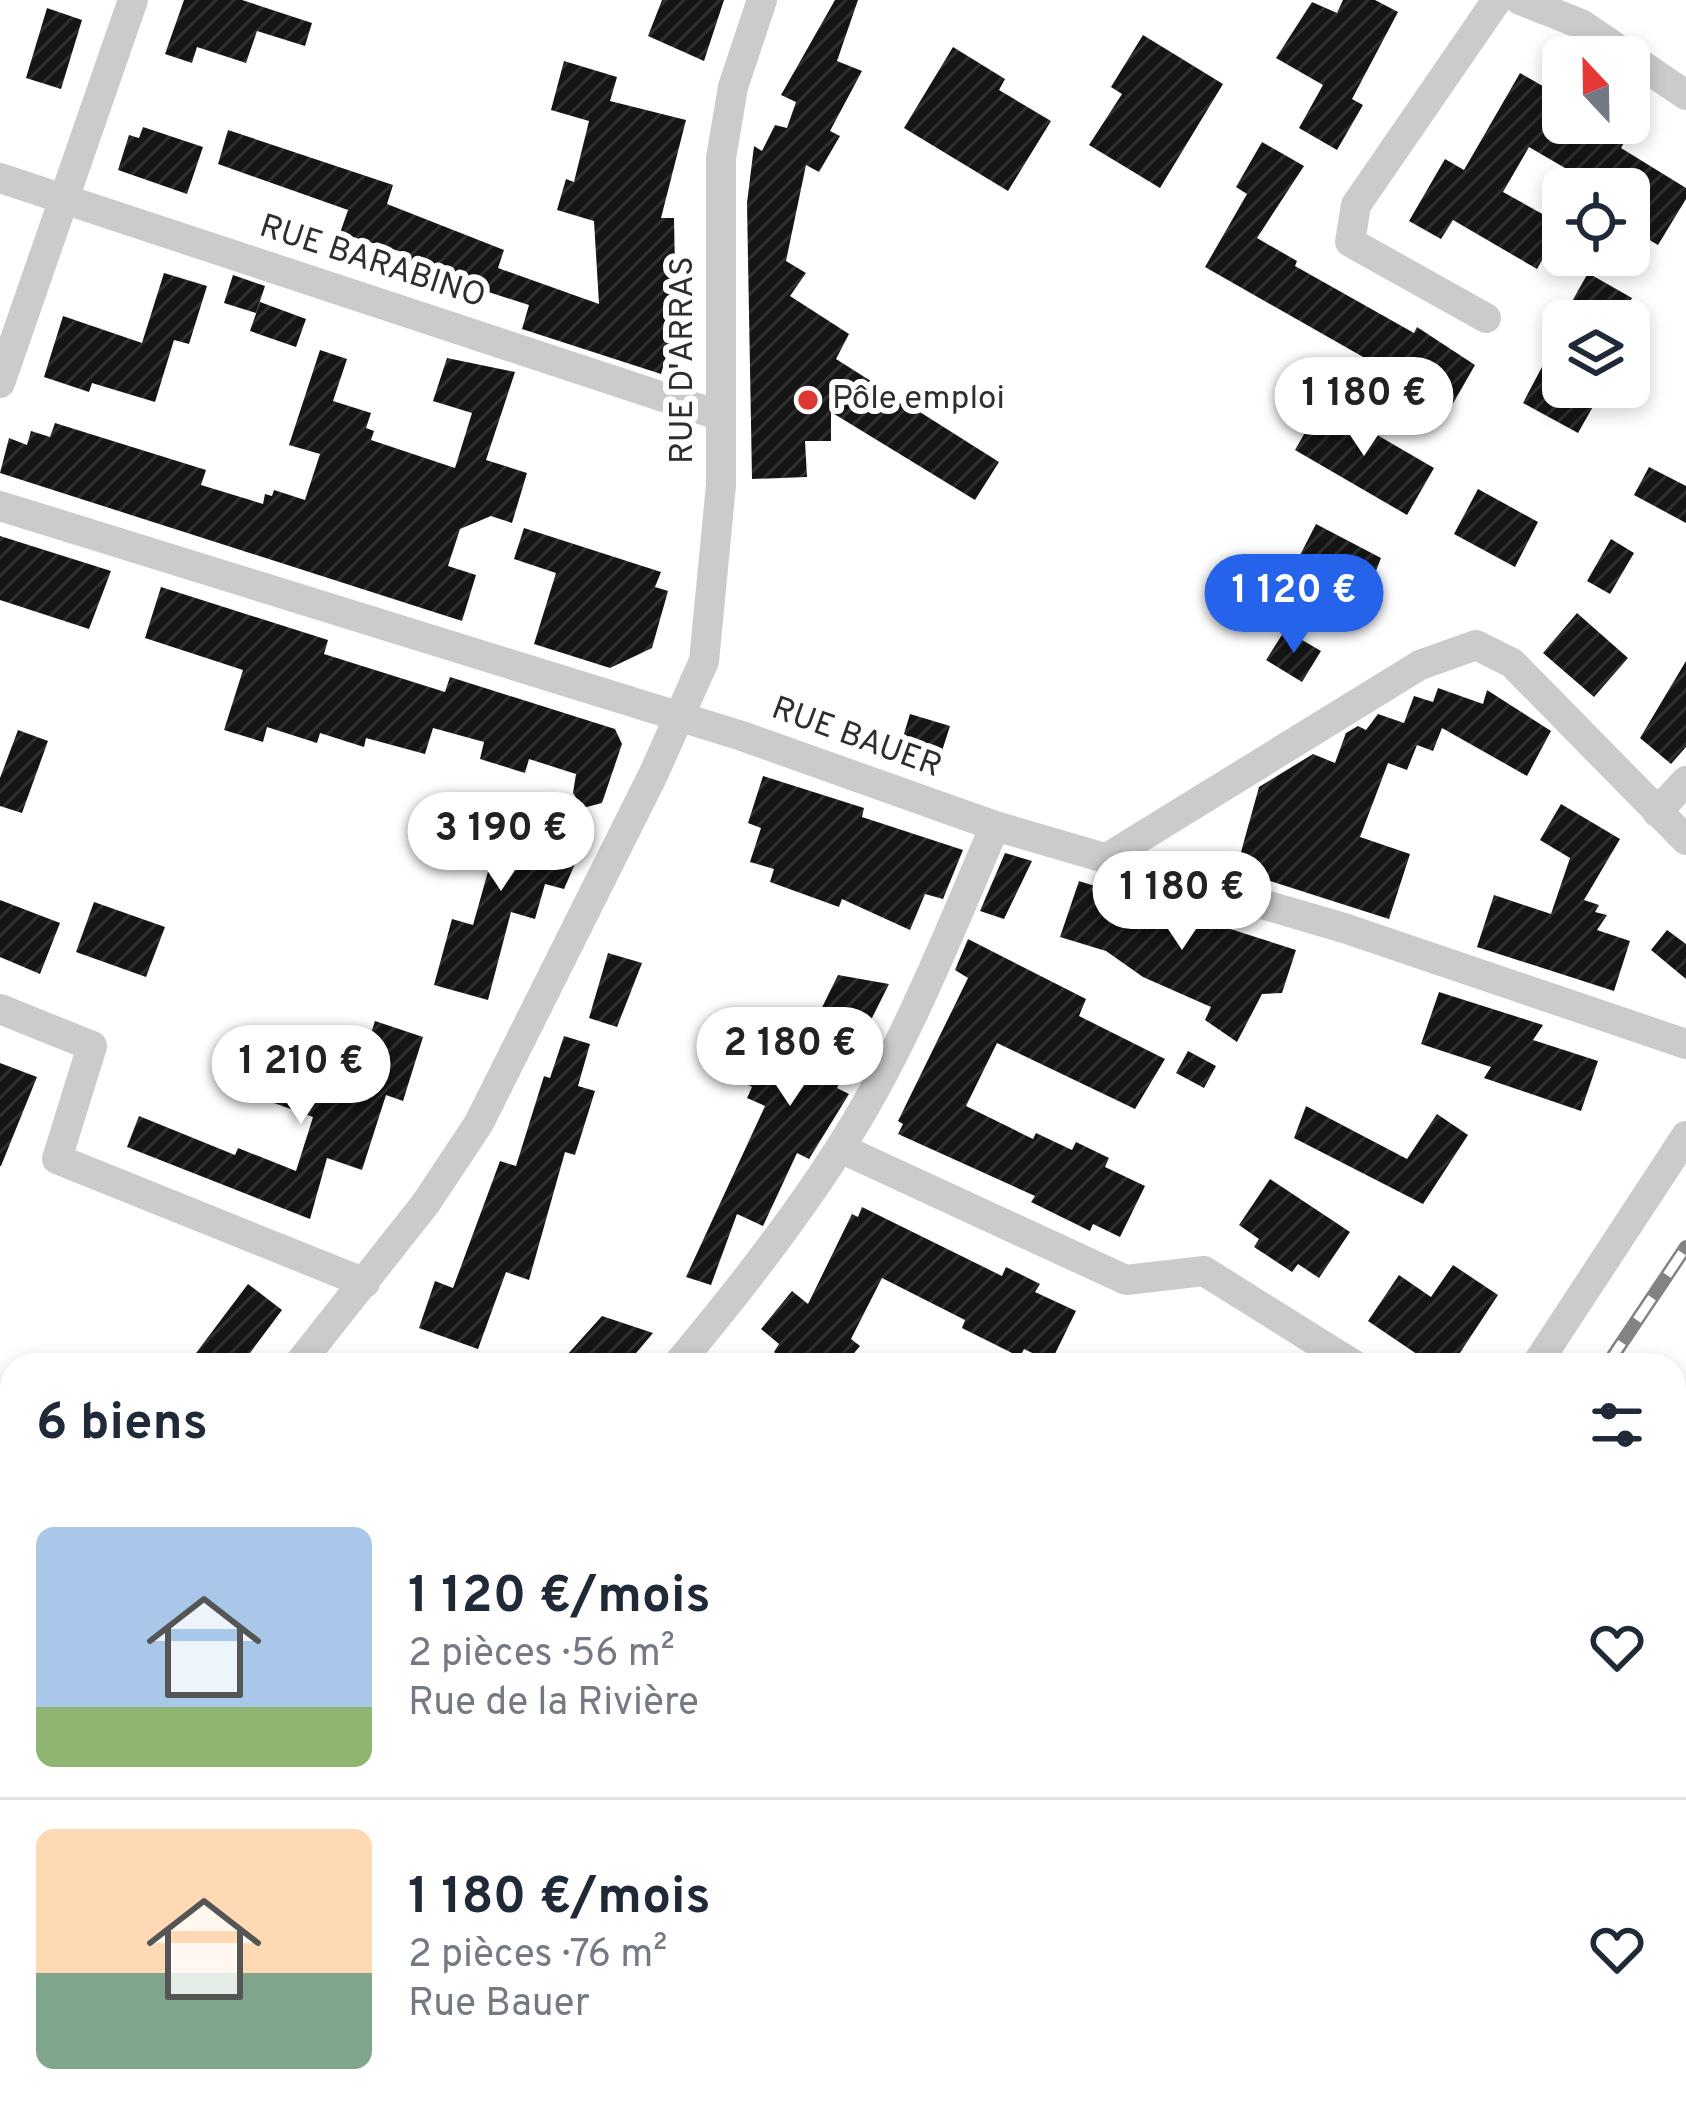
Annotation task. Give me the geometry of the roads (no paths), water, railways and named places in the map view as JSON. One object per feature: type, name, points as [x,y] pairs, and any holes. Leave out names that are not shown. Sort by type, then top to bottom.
[{"type":"street","points":[[0,383],[133,0]]},
{"type":"street","name":"RUE D'ARRAS","points":[[308,1353],[365,1283],[479,1123],[680,720],[704,661],[721,485],[721,158],[733,86],[762,0]]},
{"type":"street","points":[[1486,318],[1350,242],[1356,205],[1496,0]]},
{"type":"street","points":[[1520,0],[1581,24],[1686,94]]},
{"type":"street","name":"RUE BARABINO","points":[[0,178],[721,416]]},
{"type":"street","name":"RUE BAUER","points":[[0,506],[742,736],[995,826],[1344,928],[1686,1044]]},
{"type":"street","points":[[1107,858],[1420,665],[1476,645],[1512,663],[1686,840]]},
{"type":"street","points":[[1657,812],[1686,781]]},
{"type":"street","points":[[687,1353],[734,1297],[840,1148],[935,964],[995,826]]},
{"type":"street","points":[[0,1009],[92,1046],[57,1159],[365,1283]]},
{"type":"street","points":[[1544,1353],[1686,1136]]},
{"type":"street","points":[[840,1148],[1126,1280],[1204,1271],[1335,1353]]},
{"type":"railway","points":[[1615,1353],[1686,1247]]},
{"type":"place","name":"Pôle emploi","points":[[808,400]]}]
